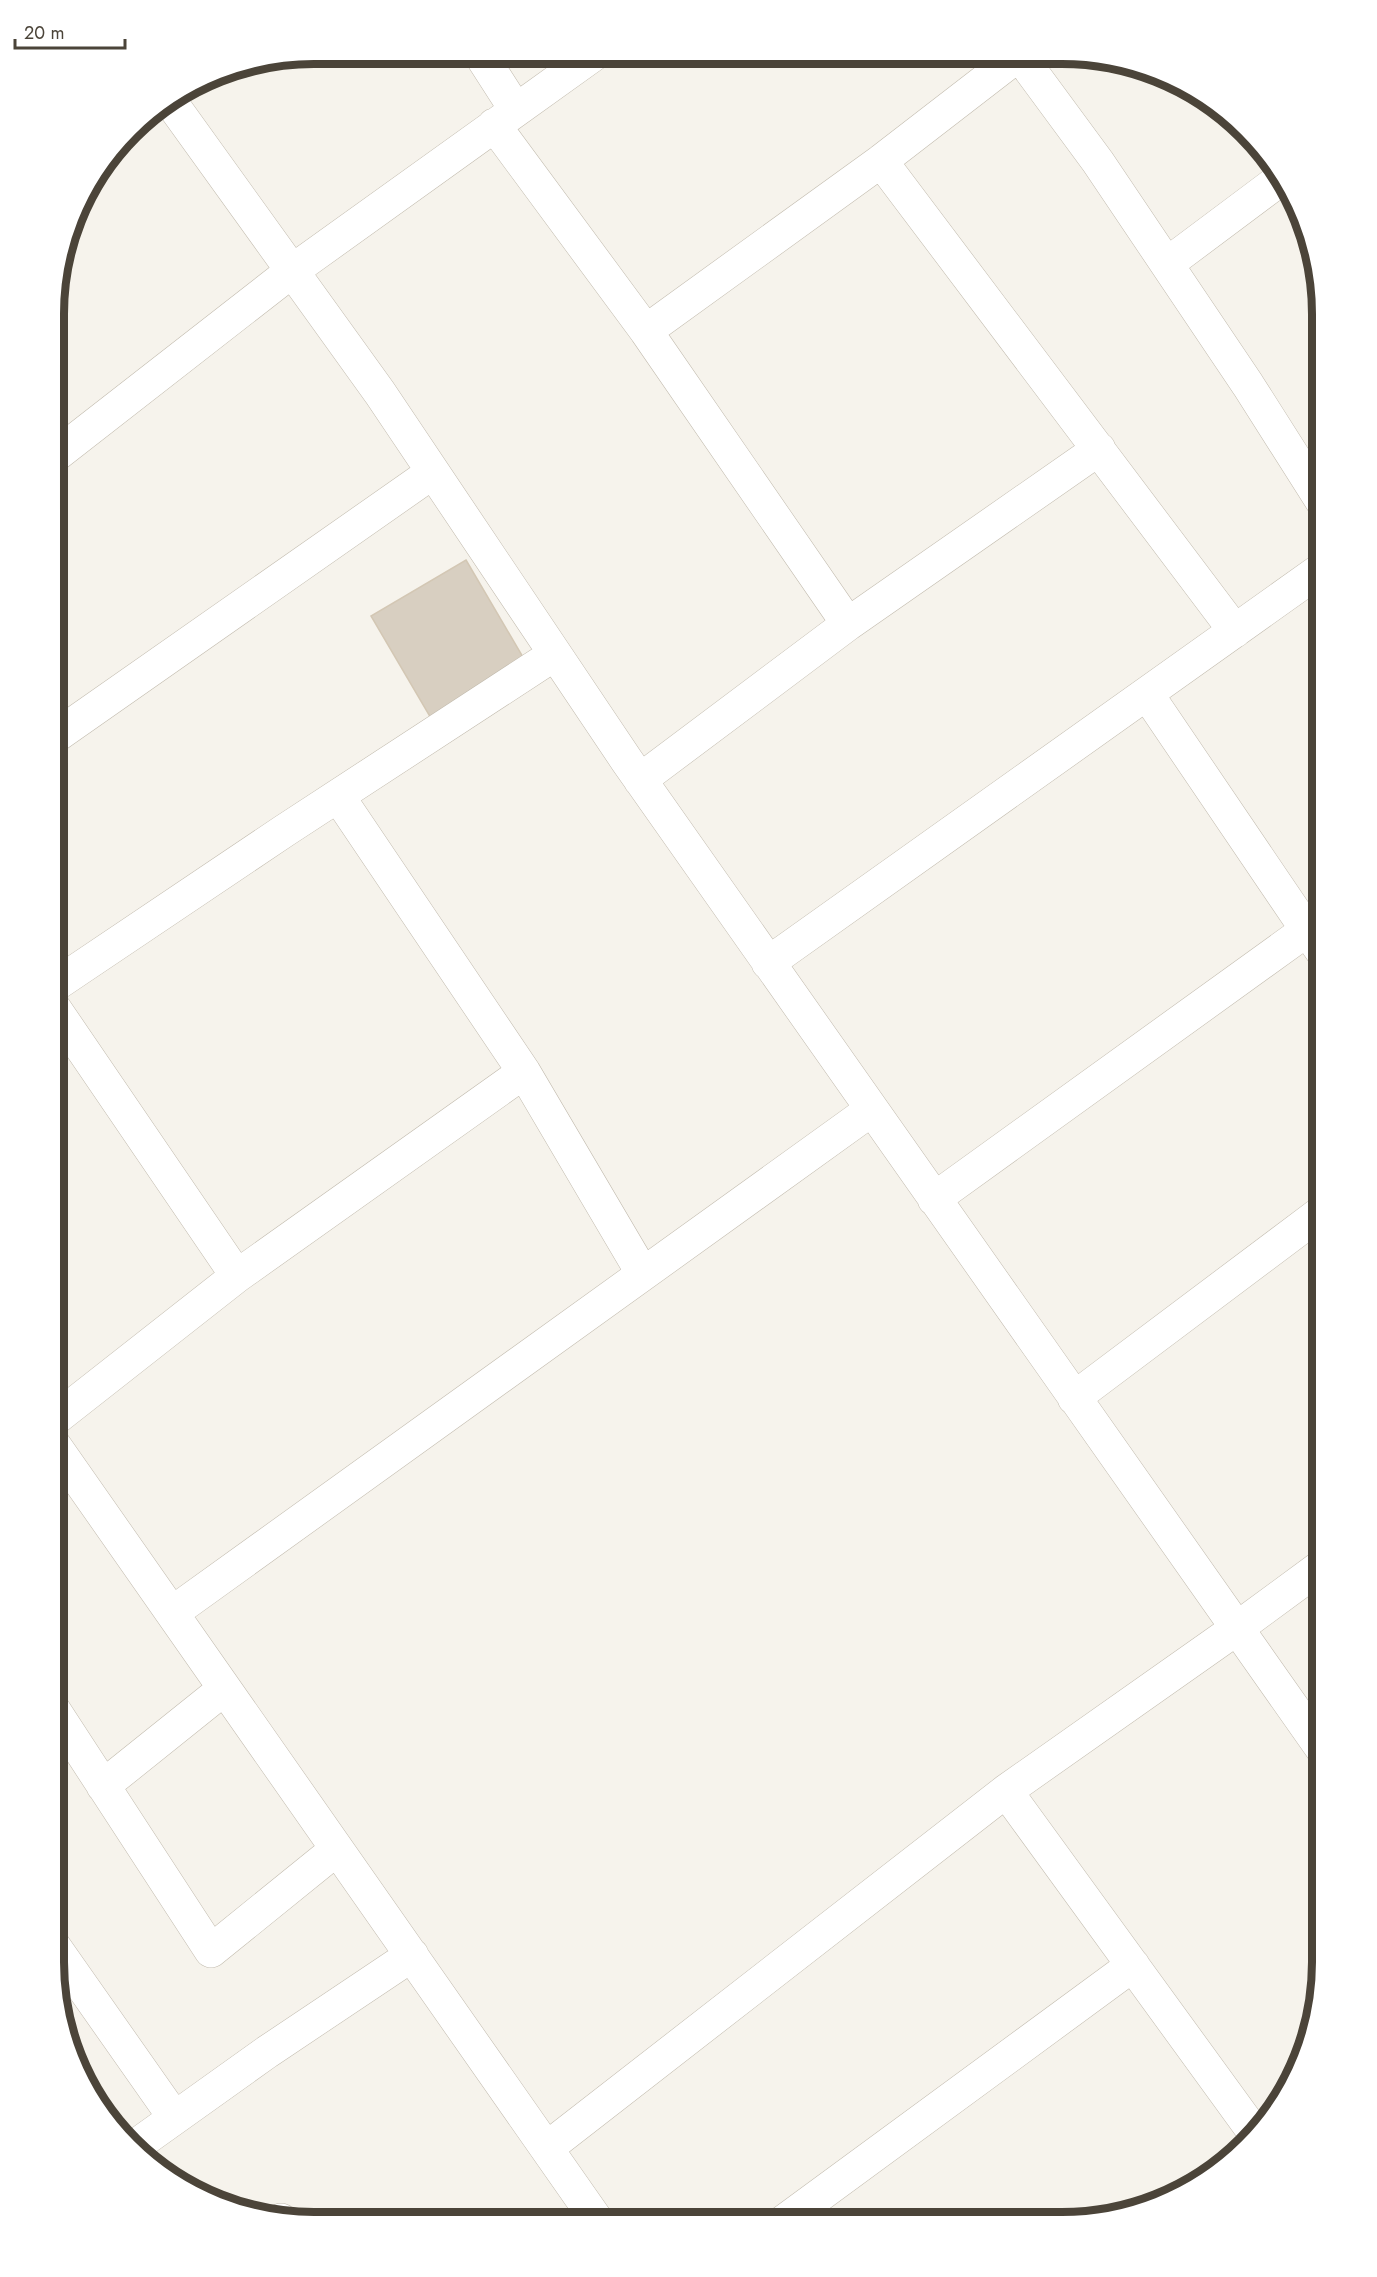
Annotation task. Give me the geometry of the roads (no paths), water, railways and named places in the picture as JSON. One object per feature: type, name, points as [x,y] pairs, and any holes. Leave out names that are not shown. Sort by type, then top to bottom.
[{"type":"street","points":[[484,64],[505,118],[646,331],[848,624]]},
{"type":"street","points":[[64,441],[292,271],[580,64]]},
{"type":"street","points":[[646,331],[881,161],[1008,64]]},
{"type":"street","points":[[1024,64],[1098,162],[1312,486]]},
{"type":"street","points":[[175,107],[380,393],[640,780],[1312,1734]]},
{"type":"street","points":[[881,161],[1234,631]]},
{"type":"street","points":[[1167,264],[1275,183]]},
{"type":"street","points":[[640,780],[848,624],[1099,449]]},
{"type":"street","points":[[64,730],[433,472]]},
{"type":"street","points":[[768,963],[1312,576]]},
{"type":"street","points":[[64,979],[555,654]]},
{"type":"street","points":[[1147,694],[1312,937]]},
{"type":"street","points":[[338,796],[524,1072],[643,1274]]},
{"type":"street","points":[[934,1199],[1312,943]]},
{"type":"street","points":[[64,1022],[237,1276]]},
{"type":"street","points":[[64,1434],[237,1276],[524,1072]]},
{"type":"street","points":[[172,1613],[871,1110]]},
{"type":"street","points":[[1074,1398],[1312,1219]]},
{"type":"street","points":[[64,1455],[224,1689],[591,2212]]},
{"type":"street","points":[[547,2148],[1006,1791],[1236,1629],[1312,1572]]},
{"type":"street","points":[[103,1786],[224,1689]]},
{"type":"street","points":[[64,1731],[103,1786],[211,1951],[337,1850]]},
{"type":"street","points":[[1006,1791],[1251,2127]]},
{"type":"street","points":[[141,2142],[412,1955]]},
{"type":"street","points":[[64,1960],[174,2117]]},
{"type":"street","points":[[797,2212],[1133,1965]]}]
